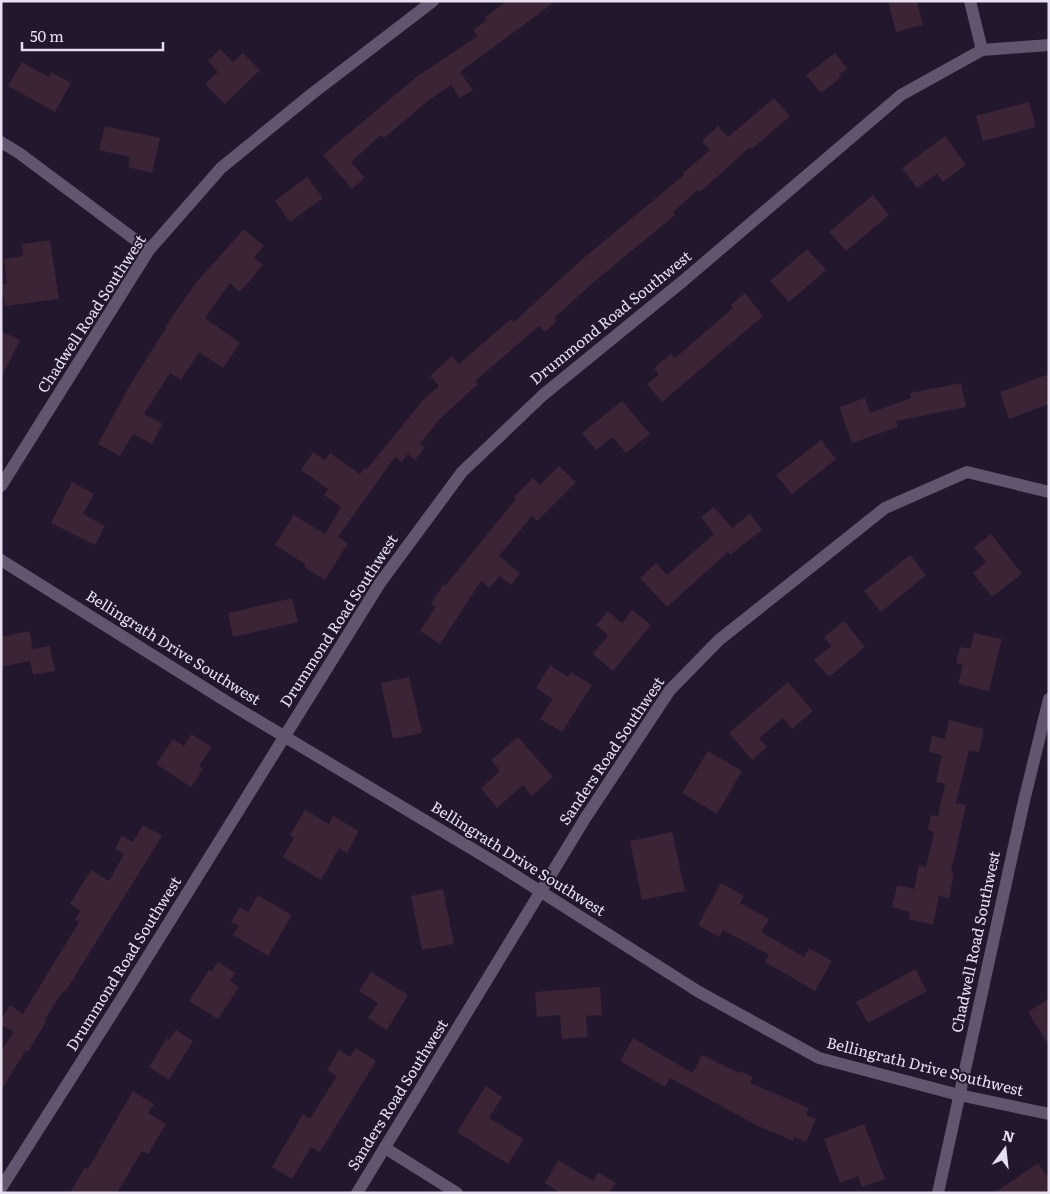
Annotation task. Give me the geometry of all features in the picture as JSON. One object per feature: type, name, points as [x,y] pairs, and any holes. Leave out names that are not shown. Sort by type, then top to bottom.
[{"type":"street","name":"Chadwell Road Southwest","points":[[1,486],[149,250],[221,168],[313,93],[433,1]]},
{"type":"street","points":[[970,1],[982,50]]},
{"type":"street","name":"Drummond Road Southwest","points":[[1,1188],[122,998],[380,583],[462,472],[543,395],[683,281],[902,95],[982,50],[1049,45]]},
{"type":"street","points":[[1,142],[19,152],[149,250]]},
{"type":"street","name":"Sanders Road Southwest","points":[[357,1193],[586,817],[670,690],[719,640],[885,508],[967,472],[1049,492]]},
{"type":"street","name":"Bellingrath Drive Southwest","points":[[1,560],[284,736],[541,892],[699,992],[819,1058],[959,1094],[1049,1114]]},
{"type":"street","name":"Chadwell Road Southwest","points":[[938,1193],[1024,801],[1049,700]]},
{"type":"street","points":[[385,1148],[457,1193]]},
{"type":"building","points":[[507,1],[556,1],[460,72],[473,90],[460,98],[451,85],[428,101],[384,138],[381,135],[351,162],[365,178],[352,189],[323,155],[419,75],[478,36],[473,30],[487,20],[485,17]]},
{"type":"building","points":[[888,1],[917,1],[923,25],[896,32]]},
{"type":"building","points":[[220,49],[233,62],[243,53],[260,70],[225,104],[205,84],[218,72],[208,61]]},
{"type":"building","points":[[835,53],[847,68],[839,75],[841,77],[821,93],[806,75]]},
{"type":"building","points":[[22,62],[49,77],[51,72],[71,83],[55,112],[8,86]]},
{"type":"building","points":[[774,98],[790,116],[752,149],[750,147],[700,192],[698,190],[673,212],[675,215],[595,281],[554,318],[557,321],[545,332],[539,326],[475,381],[478,384],[440,419],[420,444],[425,447],[415,460],[408,454],[402,462],[395,457],[338,537],[348,543],[325,580],[304,567],[305,564],[275,545],[294,515],[325,534],[341,507],[324,495],[328,489],[301,470],[313,452],[325,460],[330,453],[360,474],[364,468],[367,469],[423,400],[439,386],[430,376],[452,356],[459,364],[511,319],[514,322],[580,261],[684,175],[683,173],[710,150],[702,141],[718,126],[728,137]]},
{"type":"building","points":[[1029,102],[1036,127],[983,141],[976,116]]},
{"type":"building","points":[[105,126],[160,138],[152,173],[128,167],[130,157],[99,150]]},
{"type":"building","points":[[945,136],[966,165],[943,182],[937,174],[917,188],[902,168]]},
{"type":"building","points":[[307,177],[323,198],[290,222],[275,201]]},
{"type":"building","points":[[873,195],[889,215],[846,251],[829,232]]},
{"type":"building","points":[[244,229],[264,246],[254,257],[263,265],[240,292],[230,283],[205,318],[240,343],[223,368],[199,352],[181,380],[170,373],[144,414],[163,424],[152,444],[133,434],[120,456],[98,444],[130,385],[165,327],[195,284]]},
{"type":"building","points":[[50,240],[59,299],[5,306],[2,285],[7,284],[4,259],[23,256],[22,244]]},
{"type":"building","points":[[807,249],[826,270],[789,302],[770,281]]},
{"type":"building","points":[[745,293],[763,316],[662,402],[647,384],[659,374],[654,368],[671,354],[675,358],[733,308],[731,305]]},
{"type":"building","points":[[1,331],[20,340],[1,378]]},
{"type":"building","points":[[1049,374],[1049,404],[1009,419],[1000,392]]},
{"type":"building","points":[[961,383],[966,407],[896,421],[898,427],[852,443],[839,407],[865,398],[870,413],[911,398],[910,393]]},
{"type":"building","points":[[622,401],[650,434],[626,453],[613,437],[596,450],[582,433]]},
{"type":"building","points":[[821,440],[836,459],[792,494],[776,475]]},
{"type":"building","points":[[559,466],[576,482],[537,521],[532,516],[499,556],[520,573],[511,585],[500,576],[489,588],[481,581],[440,644],[420,631],[436,607],[431,604],[443,585],[445,586],[516,499],[514,497],[533,478],[540,485]]},
{"type":"building","points":[[72,482],[94,494],[83,514],[105,526],[95,545],[51,523]]},
{"type":"building","points":[[714,507],[732,528],[750,514],[762,530],[730,555],[728,552],[667,607],[640,578],[656,563],[667,575],[714,534],[701,517]]},
{"type":"building","points":[[991,534],[1022,574],[992,597],[973,573],[986,562],[974,547]]},
{"type":"building","points":[[910,555],[926,575],[881,612],[864,591]]},
{"type":"building","points":[[292,598],[298,622],[233,637],[228,613]]},
{"type":"building","points":[[632,610],[651,625],[613,671],[593,654],[608,635],[596,625],[608,611],[622,623]]},
{"type":"building","points":[[844,621],[865,647],[829,677],[814,660],[831,646],[824,637]]},
{"type":"building","points":[[29,631],[33,649],[50,646],[55,671],[33,675],[30,661],[1,667],[1,637]]},
{"type":"building","points":[[974,633],[1002,639],[989,691],[958,684],[963,665],[956,663],[960,647],[970,649]]},
{"type":"building","points":[[550,665],[568,677],[571,672],[592,685],[562,732],[540,719],[553,699],[536,688]]},
{"type":"building","points":[[409,677],[422,733],[393,739],[381,683]]},
{"type":"building","points":[[788,682],[813,711],[792,729],[783,718],[759,738],[767,747],[752,760],[729,733]]},
{"type":"building","points":[[949,720],[984,729],[979,752],[969,750],[956,803],[966,805],[951,872],[954,873],[949,898],[939,896],[933,925],[908,919],[910,912],[892,907],[897,885],[914,889],[919,865],[926,867],[934,832],[928,830],[931,815],[938,816],[945,784],[936,782],[942,755],[929,752],[932,736],[945,739]]},
{"type":"building","points":[[191,734],[212,747],[199,766],[203,769],[191,787],[156,764],[173,739],[184,746]]},
{"type":"building","points":[[518,737],[553,777],[532,796],[523,785],[497,808],[481,788],[500,771],[491,760]]},
{"type":"building","points":[[708,751],[742,771],[717,814],[682,793]]},
{"type":"building","points":[[305,810],[329,824],[333,816],[359,831],[347,853],[339,848],[321,880],[283,857],[294,838],[290,835]]},
{"type":"building","points":[[143,825],[162,836],[65,992],[63,991],[45,1019],[47,1020],[28,1052],[26,1050],[1,1090],[1,1051],[14,1032],[1,1025],[1,1019],[10,1005],[23,1014],[79,922],[75,920],[80,911],[70,904],[91,870],[109,881],[124,854],[115,849],[122,836],[133,842]]},
{"type":"building","points":[[672,832],[685,891],[642,900],[630,841]]},
{"type":"building","points":[[721,883],[744,896],[740,903],[769,919],[761,932],[804,957],[809,948],[832,961],[815,991],[765,962],[769,955],[723,930],[719,937],[698,925]]},
{"type":"building","points":[[443,889],[454,944],[422,950],[411,896]]},
{"type":"building","points":[[258,895],[292,915],[268,956],[233,935],[239,926],[231,922],[240,907],[248,912]]},
{"type":"building","points":[[218,962],[235,973],[230,981],[239,987],[218,1019],[189,1001],[209,970],[212,971]]},
{"type":"building","points":[[915,969],[927,991],[868,1023],[856,1002]]},
{"type":"building","points":[[371,972],[408,995],[387,1030],[368,1018],[378,1003],[359,991]]},
{"type":"building","points":[[600,987],[602,1015],[586,1016],[588,1037],[562,1039],[560,1015],[537,1017],[535,992]]},
{"type":"building","points":[[1049,999],[1049,1045],[1028,1012]]},
{"type":"building","points":[[176,1030],[193,1041],[169,1080],[149,1067],[167,1038],[169,1040]]},
{"type":"building","points":[[633,1038],[693,1073],[702,1055],[739,1073],[740,1071],[753,1077],[750,1083],[809,1108],[806,1115],[816,1119],[806,1142],[794,1137],[793,1141],[756,1125],[670,1078],[665,1087],[620,1061]]},
{"type":"building","points":[[356,1048],[376,1061],[320,1152],[311,1147],[292,1179],[272,1167],[303,1114],[310,1119],[337,1076],[327,1070],[339,1050],[350,1057]]},
{"type":"building","points":[[486,1086],[502,1097],[489,1118],[524,1139],[508,1164],[457,1132]]},
{"type":"building","points":[[133,1091],[154,1104],[148,1113],[166,1124],[148,1154],[142,1151],[117,1193],[70,1193],[85,1167],[88,1169]]},
{"type":"building","points":[[864,1124],[885,1179],[862,1187],[858,1176],[840,1183],[824,1139]]},
{"type":"building","points":[[558,1160],[593,1181],[598,1172],[616,1183],[610,1191],[613,1193],[560,1193],[545,1183]]},
{"type":"building","points":[[1038,1163],[1049,1179],[1049,1193],[994,1193]]}]
